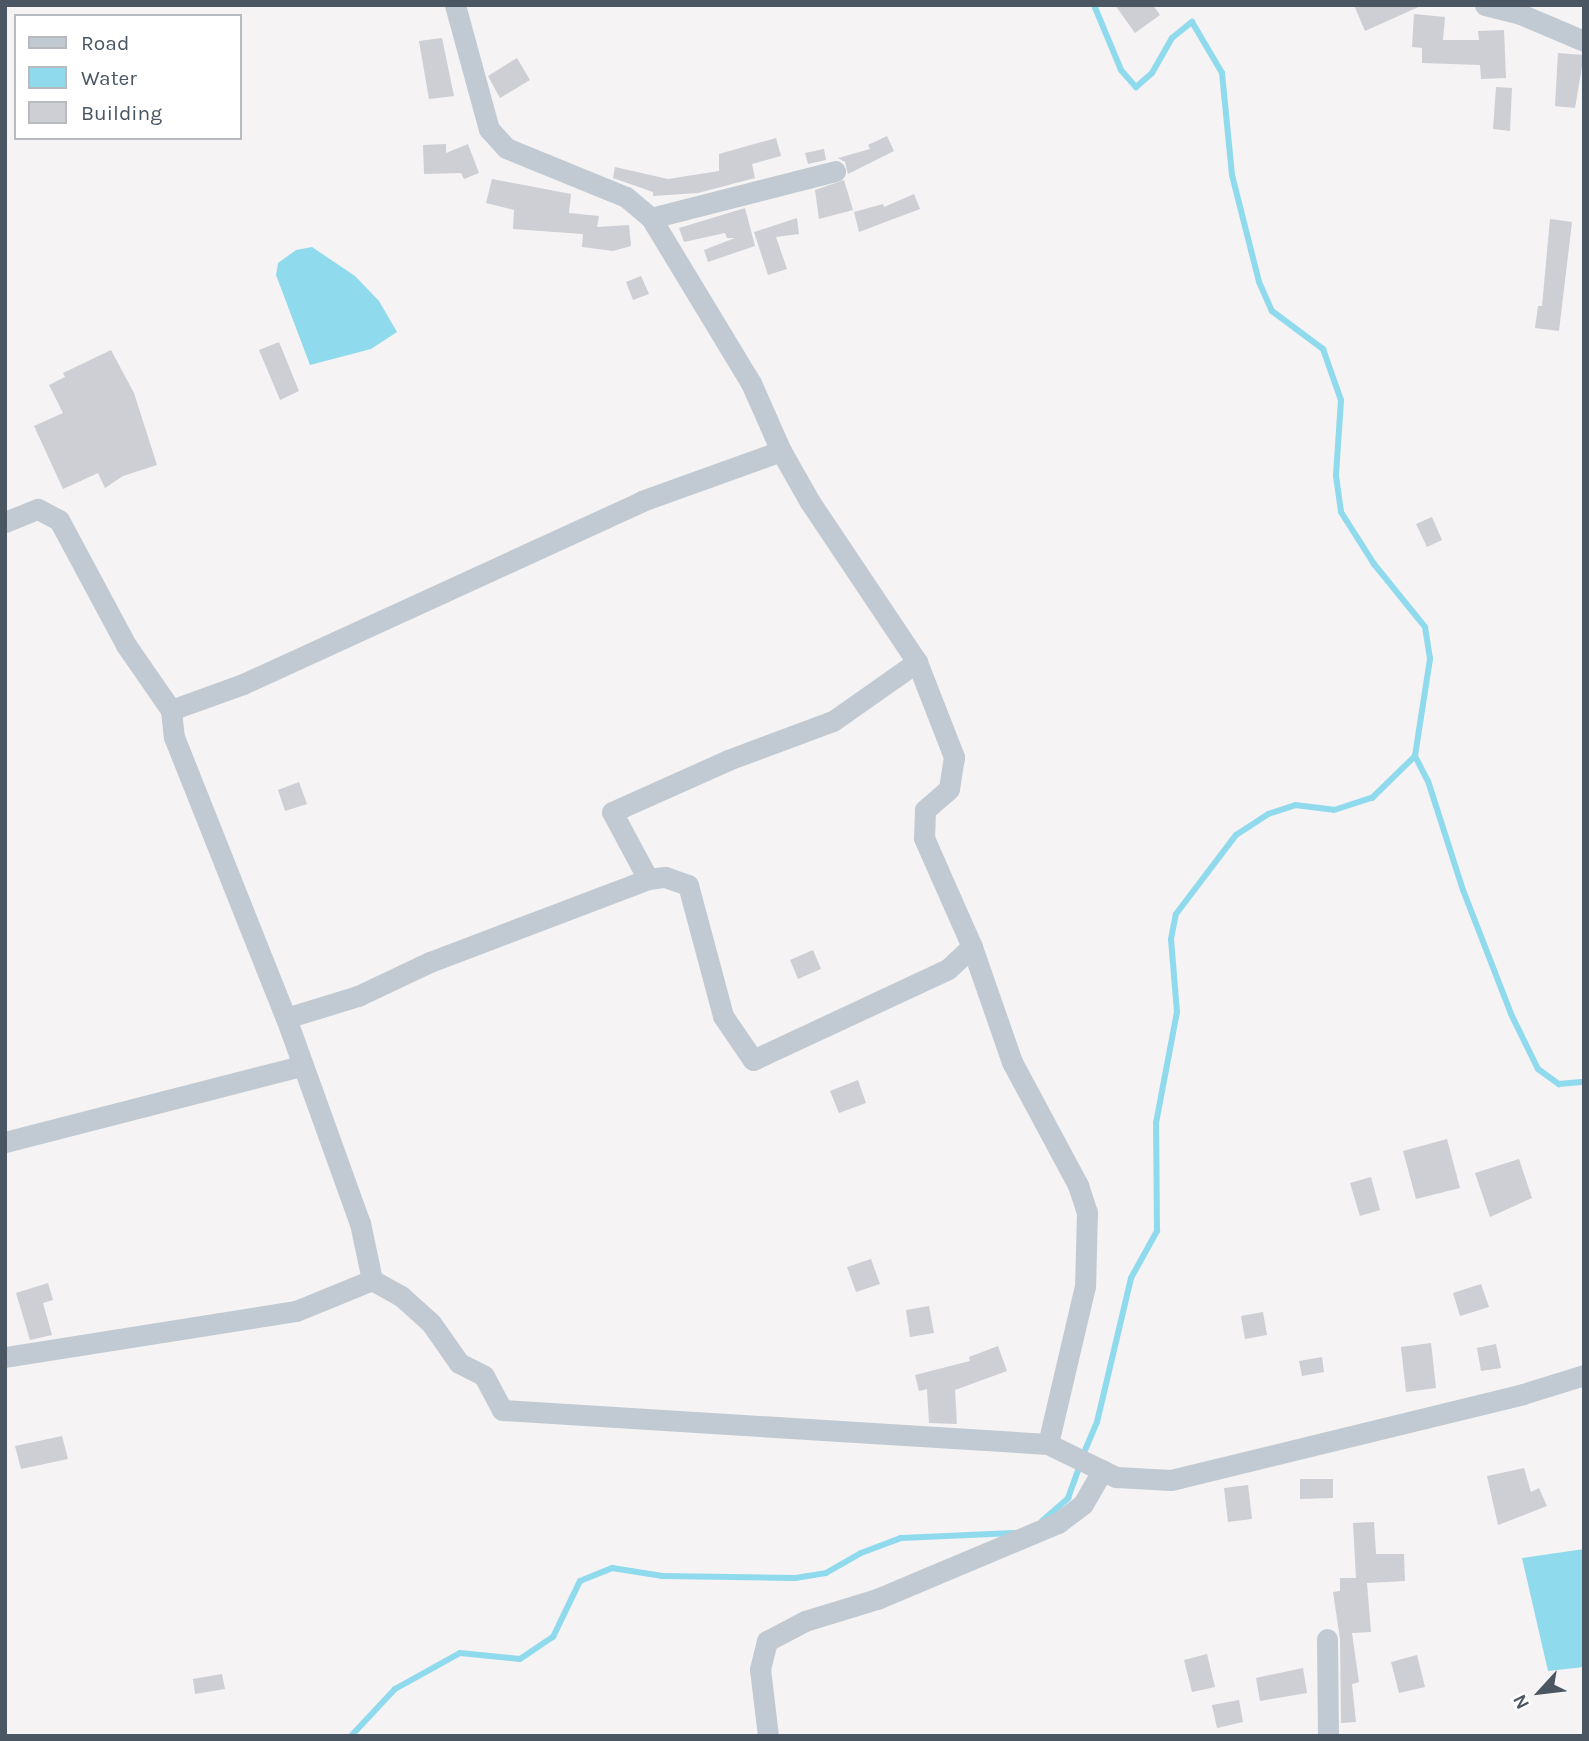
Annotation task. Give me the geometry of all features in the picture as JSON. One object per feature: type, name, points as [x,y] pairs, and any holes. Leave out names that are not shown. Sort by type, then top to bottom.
[{"type":"street","points":[[455,5],[489,129],[506,148],[626,197],[651,218],[751,383],[781,451],[916,662],[954,757],[954,775],[949,789],[925,810],[922,828],[972,947],[1012,1062],[1078,1185],[1087,1212],[1085,1286],[1055,1447]]},
{"type":"street","points":[[1485,5],[1518,13],[1584,41]]},
{"type":"street","points":[[651,218],[835,171]]},
{"type":"street","points":[[171,710],[243,684],[642,501],[781,451]]},
{"type":"street","points":[[5,522],[38,509],[60,520],[126,645],[171,710],[174,737],[286,1018],[360,1223],[372,1280],[401,1296],[431,1323],[459,1363],[484,1376],[502,1410],[1055,1447],[1116,1476],[1171,1480],[1523,1394],[1584,1375]]},
{"type":"street","points":[[648,879],[612,812],[728,760],[833,721],[916,662]]},
{"type":"street","points":[[286,1018],[358,996],[430,962],[648,879],[665,877],[688,885],[723,1016],[753,1060],[948,969],[972,947]]},
{"type":"street","points":[[5,1142],[302,1066]]},
{"type":"street","points":[[5,1357],[296,1311],[372,1280]]},
{"type":"street","points":[[768,1736],[760,1669],[768,1641],[805,1621],[877,1599],[1058,1522],[1083,1504],[1098,1468]]},
{"type":"street","points":[[1327,1639],[1328,1736]]},
{"type":"water","points":[[312,247],[355,276],[379,301],[397,332],[371,349],[310,365],[276,275],[278,263],[296,250]]},
{"type":"water","points":[[1584,1549],[1584,1667],[1548,1671],[1522,1558]]},
{"type":"building","points":[[1115,5],[1153,5],[1160,15],[1135,33]]},
{"type":"building","points":[[1354,5],[1423,5],[1365,31]]},
{"type":"building","points":[[1414,14],[1445,17],[1443,40],[1479,40],[1478,31],[1504,30],[1506,78],[1481,79],[1480,65],[1422,63],[1422,48],[1412,47]]},
{"type":"building","points":[[442,38],[454,96],[429,99],[419,41]]},
{"type":"building","points":[[1558,53],[1584,55],[1575,108],[1555,106]]},
{"type":"building","points":[[517,58],[530,80],[500,98],[488,76]]},
{"type":"building","points":[[1496,87],[1512,88],[1510,131],[1493,129]]},
{"type":"building","points":[[887,136],[894,151],[848,174],[845,162],[838,158],[870,149],[868,145]]},
{"type":"building","points":[[776,138],[781,156],[752,164],[755,178],[698,193],[653,196],[653,192],[613,178],[615,167],[668,179],[719,171],[719,154]]},
{"type":"building","points":[[446,144],[446,153],[468,144],[479,173],[464,179],[461,173],[424,174],[423,145]]},
{"type":"building","points":[[824,149],[826,160],[808,164],[805,153]]},
{"type":"building","points":[[492,179],[571,194],[569,213],[599,216],[597,227],[629,225],[631,246],[613,251],[582,247],[583,234],[513,229],[514,210],[486,203]]},
{"type":"building","points":[[844,180],[853,210],[819,219],[815,190]]},
{"type":"building","points":[[914,194],[920,209],[859,232],[854,212],[883,204],[884,207]]},
{"type":"building","points":[[745,208],[755,246],[708,262],[704,250],[735,238],[727,238],[725,233],[684,242],[679,228]]},
{"type":"building","points":[[797,218],[799,234],[776,237],[787,269],[768,275],[754,232]]},
{"type":"building","points":[[1550,219],[1572,222],[1559,331],[1535,328],[1538,306],[1542,306]]},
{"type":"building","points":[[641,276],[649,294],[633,300],[626,282]]},
{"type":"building","points":[[279,342],[299,391],[280,400],[259,350]]},
{"type":"building","points":[[111,350],[134,393],[157,465],[123,476],[105,488],[98,473],[63,489],[34,426],[63,413],[49,385],[65,377],[63,373]]},
{"type":"building","points":[[1432,517],[1442,540],[1427,547],[1416,524]]},
{"type":"building","points":[[299,782],[307,804],[285,811],[278,790]]},
{"type":"building","points":[[813,950],[821,969],[798,979],[790,960]]},
{"type":"building","points":[[858,1080],[866,1103],[839,1113],[830,1091]]},
{"type":"building","points":[[1447,1139],[1460,1188],[1416,1199],[1403,1151]]},
{"type":"building","points":[[1519,1159],[1532,1198],[1490,1217],[1475,1173]]},
{"type":"building","points":[[1371,1177],[1380,1210],[1360,1216],[1350,1183]]},
{"type":"building","points":[[871,1259],[880,1284],[856,1292],[847,1267]]},
{"type":"building","points":[[48,1283],[53,1300],[43,1303],[52,1335],[30,1340],[16,1293]]},
{"type":"building","points":[[1481,1284],[1489,1307],[1460,1316],[1453,1293]]},
{"type":"building","points":[[929,1306],[934,1333],[910,1337],[906,1310]]},
{"type":"building","points":[[1263,1312],[1267,1335],[1245,1339],[1241,1316]]},
{"type":"building","points":[[1431,1343],[1436,1388],[1406,1392],[1401,1347]]},
{"type":"building","points":[[1496,1344],[1501,1368],[1481,1371],[1477,1348]]},
{"type":"building","points":[[998,1346],[1007,1371],[955,1390],[957,1424],[929,1423],[927,1389],[919,1391],[915,1375],[970,1361],[969,1357]]},
{"type":"building","points":[[1322,1357],[1324,1372],[1302,1376],[1299,1361]]},
{"type":"building","points":[[62,1436],[68,1459],[21,1469],[15,1446]]},
{"type":"building","points":[[1524,1468],[1531,1492],[1539,1488],[1547,1506],[1498,1525],[1487,1476]]},
{"type":"building","points":[[1300,1479],[1333,1479],[1333,1498],[1300,1499]]},
{"type":"building","points":[[1248,1485],[1252,1519],[1228,1522],[1224,1488]]},
{"type":"building","points":[[1374,1522],[1376,1554],[1404,1554],[1405,1581],[1367,1583],[1371,1632],[1352,1633],[1359,1682],[1352,1684],[1356,1722],[1341,1723],[1340,1639],[1333,1592],[1340,1591],[1340,1578],[1356,1578],[1353,1523]]},
{"type":"building","points":[[1207,1654],[1215,1687],[1192,1692],[1184,1660]]},
{"type":"building","points":[[1417,1655],[1425,1687],[1399,1693],[1391,1662]]},
{"type":"building","points":[[1303,1668],[1307,1693],[1260,1701],[1256,1678]]},
{"type":"building","points":[[222,1674],[225,1689],[195,1694],[193,1679]]},
{"type":"building","points":[[1239,1700],[1243,1722],[1217,1728],[1212,1705]]},
{"type":"waterway","points":[[1094,5],[1121,70],[1136,87],[1152,73],[1172,38],[1192,22],[1222,73],[1232,175],[1259,282],[1272,311],[1323,349],[1341,400],[1336,476],[1341,512],[1374,564],[1425,627],[1430,659],[1415,756],[1428,781],[1463,890],[1511,1014],[1538,1069],[1559,1084],[1584,1082]]},
{"type":"waterway","points":[[1083,1455],[1097,1422],[1131,1278],[1157,1231],[1156,1123],[1177,1012],[1171,939],[1176,914],[1236,835],[1268,814],[1295,805],[1334,810],[1372,798],[1415,756]]},
{"type":"waterway","points":[[1042,1521],[1068,1498],[1080,1465]]},
{"type":"waterway","points":[[351,1736],[395,1689],[460,1653],[520,1659],[553,1637],[580,1581],[612,1568],[662,1576],[795,1578],[826,1573],[861,1553],[901,1538],[1014,1533]]}]
